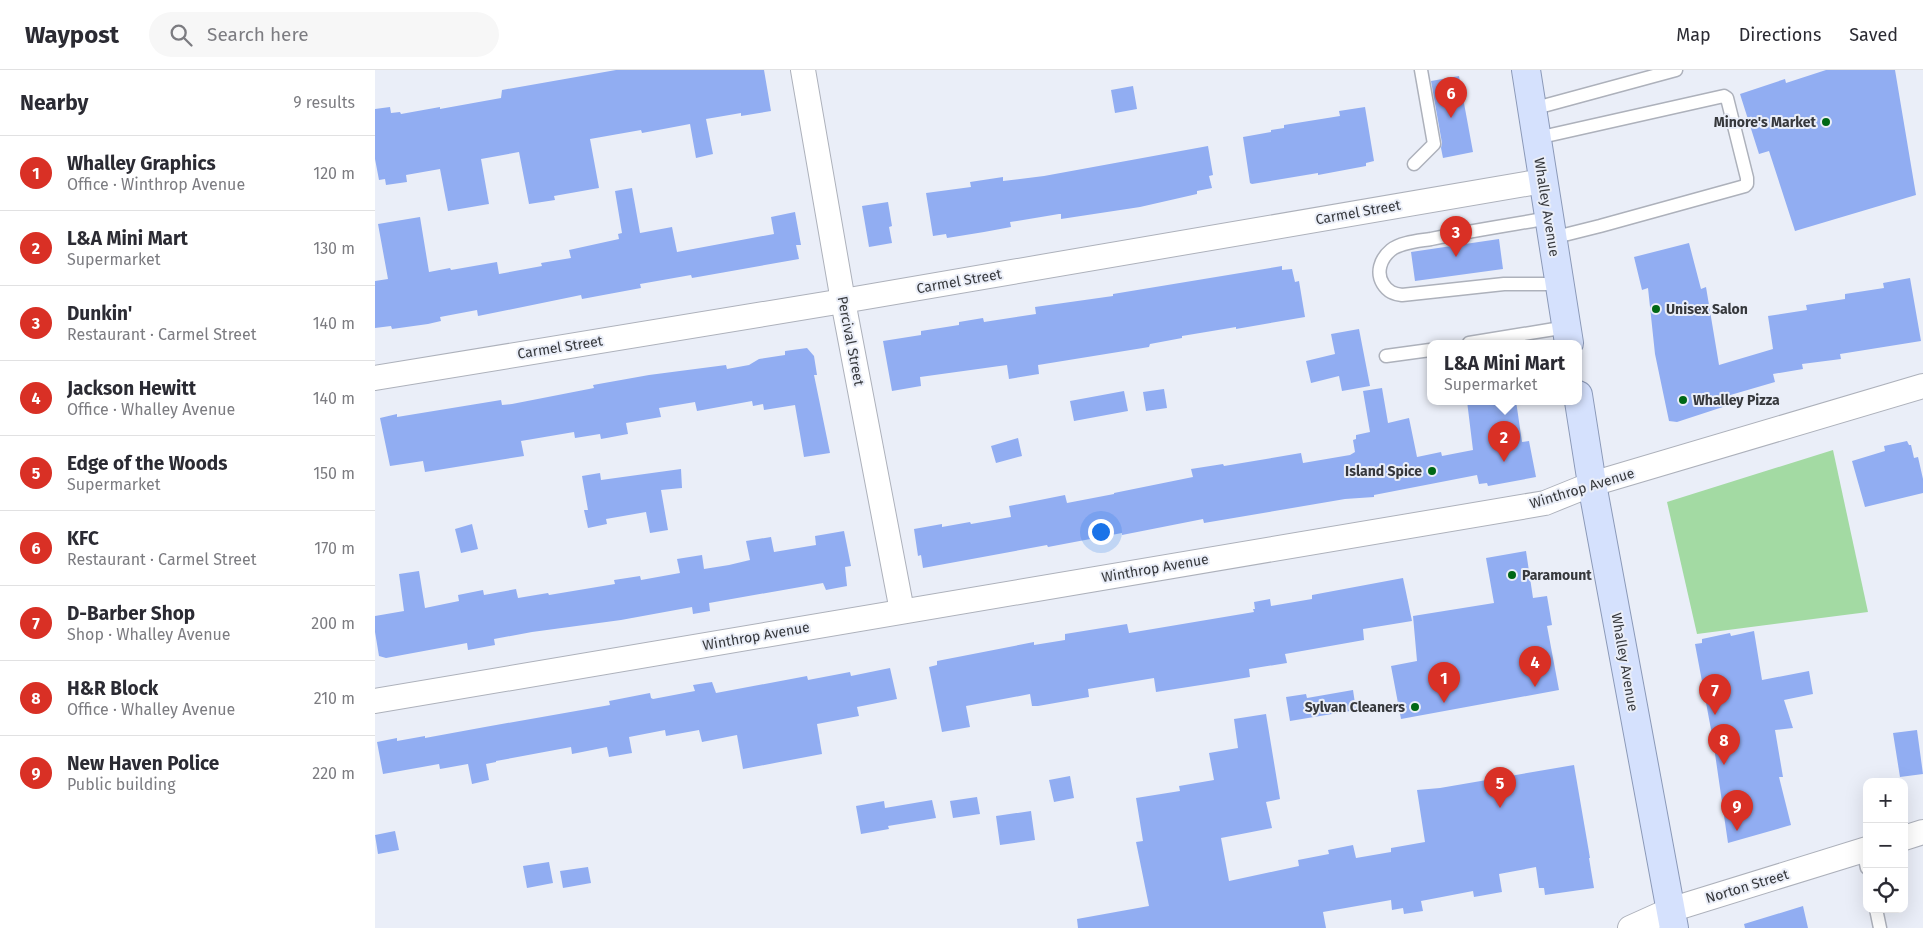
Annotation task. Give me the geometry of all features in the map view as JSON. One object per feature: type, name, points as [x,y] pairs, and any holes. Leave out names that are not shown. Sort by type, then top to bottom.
[{"type":"main road","name":"Whalley Avenue","points":[[1526,70],[1568,335]]},
{"type":"main road","name":"Whalley Avenue","points":[[1580,405],[1592,484],[1672,919]]},
{"type":"street","name":"Percival Street","points":[[803,70],[843,301],[903,611]]},
{"type":"street","name":"Carmel Street","points":[[375,378],[843,301],[1543,181]]},
{"type":"street","name":"Winthrop Avenue","points":[[375,700],[1545,503],[1592,484],[1923,386]]},
{"type":"street","points":[[1908,837],[1923,832]]},
{"type":"street","name":"Norton Street","points":[[1630,928],[1672,919],[1863,857]]},
{"type":"lane","points":[[1414,164],[1434,144],[1421,70]]},
{"type":"lane","points":[[1532,109],[1599,86],[1676,70]]},
{"type":"lane","points":[[1537,138],[1724,96],[1727,98],[1747,178],[1745,186],[1600,226],[1446,236],[1399,246],[1391,250],[1383,259],[1379,268],[1379,277],[1385,287],[1394,294],[1403,295],[1504,284],[1560,284]]},
{"type":"lane","points":[[1506,340],[1568,335]]},
{"type":"lane","points":[[1386,356],[1427,350]]},
{"type":"lane","points":[[1877,913],[1880,928]]},
{"type":"green space","points":[[1833,450],[1868,612],[1697,634],[1667,502]]},
{"type":"building","points":[[616,70],[764,70],[771,111],[741,116],[741,113],[706,119],[713,154],[696,158],[690,124],[642,133],[641,130],[590,139],[599,188],[554,196],[555,200],[529,204],[519,152],[481,159],[489,204],[448,211],[440,169],[406,175],[407,182],[386,185],[385,179],[379,180],[375,159],[375,109],[390,107],[391,113],[400,112],[401,114],[440,107],[440,109],[501,98],[502,90]]},
{"type":"building","name":"Minore's Market","points":[[1826,70],[1895,70],[1916,195],[1795,231],[1769,151],[1759,154],[1740,94],[1785,79],[1786,83]]},
{"type":"building","points":[[1459,76],[1473,152],[1443,158],[1431,81]]},
{"type":"building","points":[[1133,86],[1137,109],[1115,113],[1111,90]]},
{"type":"building","points":[[1365,107],[1374,161],[1366,163],[1366,166],[1318,175],[1318,173],[1250,183],[1243,137],[1271,132],[1271,130],[1284,128],[1284,125],[1340,116],[1339,111]]},
{"type":"building","points":[[1208,146],[1213,175],[1209,176],[1212,188],[1197,191],[1197,194],[1140,207],[1061,219],[1061,214],[1059,214],[1010,222],[1011,227],[947,238],[946,234],[933,236],[926,193],[971,187],[970,182],[1003,177],[1003,181],[1044,176]]},
{"type":"building","points":[[632,188],[640,233],[672,227],[677,252],[774,234],[771,217],[795,212],[801,245],[796,245],[799,259],[692,278],[691,275],[640,284],[641,288],[582,299],[581,295],[478,316],[477,310],[440,317],[441,321],[428,324],[392,329],[391,326],[375,328],[375,281],[388,279],[378,224],[420,217],[429,272],[497,262],[499,274],[542,266],[541,263],[571,258],[569,250],[619,239],[618,234],[622,233],[615,191]]},
{"type":"building","points":[[888,202],[892,226],[889,227],[892,243],[869,247],[862,206]]},
{"type":"building","points":[[1499,239],[1503,269],[1415,281],[1411,252]]},
{"type":"building","points":[[1689,243],[1701,289],[1706,287],[1719,365],[1773,349],[1768,316],[1807,310],[1806,305],[1845,299],[1845,294],[1884,288],[1883,283],[1910,278],[1921,341],[1840,354],[1841,359],[1802,364],[1803,369],[1773,374],[1775,382],[1727,396],[1729,405],[1677,422],[1669,421],[1655,354],[1648,288],[1642,290],[1634,257]]},
{"type":"building","points":[[1282,266],[1282,270],[1292,269],[1295,282],[1299,281],[1305,317],[1182,336],[1182,338],[1150,344],[1149,347],[1038,365],[1039,374],[1009,379],[1007,365],[920,377],[921,386],[892,391],[883,341],[921,335],[921,331],[959,325],[959,322],[983,318],[984,322],[1036,314],[1035,307],[1113,296],[1113,294]]},
{"type":"building","points":[[1359,329],[1370,386],[1342,391],[1339,376],[1311,383],[1306,361],[1335,354],[1331,334]]},
{"type":"building","points":[[807,348],[814,356],[817,375],[814,375],[830,453],[804,457],[795,405],[764,410],[763,404],[753,406],[752,401],[697,411],[695,402],[659,408],[661,417],[626,423],[628,434],[601,439],[600,434],[575,438],[574,432],[521,441],[524,456],[425,472],[423,461],[390,466],[380,418],[397,414],[397,417],[501,400],[502,405],[512,404],[594,388],[593,385],[649,375],[726,365],[727,369],[749,365],[759,359],[785,355],[785,351]]},
{"type":"building","points":[[1382,388],[1388,423],[1409,418],[1417,457],[1441,452],[1442,456],[1473,450],[1467,405],[1517,405],[1522,442],[1529,441],[1536,477],[1488,486],[1487,483],[1479,484],[1477,475],[1374,495],[1374,497],[1345,499],[1204,523],[1203,519],[1122,535],[1122,533],[1048,547],[1047,545],[923,568],[921,555],[918,556],[914,529],[942,524],[942,527],[970,522],[971,524],[1011,517],[1009,506],[1065,495],[1067,503],[1114,494],[1193,477],[1191,469],[1223,464],[1224,466],[1301,453],[1303,463],[1350,455],[1355,452],[1353,440],[1356,439],[1356,435],[1370,432],[1363,391]]},
{"type":"building","points":[[1164,389],[1167,408],[1146,411],[1143,392]]},
{"type":"building","points":[[1124,391],[1128,411],[1074,421],[1070,401]]},
{"type":"building","points":[[1018,438],[1022,456],[996,463],[991,446]]},
{"type":"building","points":[[1907,441],[1911,445],[1914,458],[1918,457],[1923,479],[1923,493],[1865,507],[1852,461],[1885,451],[1884,446]]},
{"type":"building","points":[[681,469],[682,488],[661,490],[668,530],[650,533],[646,512],[606,519],[607,524],[588,528],[584,510],[588,510],[582,476],[600,473],[601,480]]},
{"type":"building","points":[[472,524],[478,549],[461,553],[455,529]]},
{"type":"building","points":[[844,531],[851,566],[845,567],[847,586],[826,590],[823,583],[709,603],[710,611],[693,614],[692,607],[621,620],[532,632],[494,639],[495,645],[468,650],[467,643],[386,658],[379,656],[375,632],[375,616],[404,611],[399,574],[419,571],[425,608],[459,601],[458,595],[483,590],[484,595],[516,589],[518,598],[615,584],[614,580],[640,576],[641,580],[680,573],[677,559],[702,555],[704,569],[729,565],[750,560],[746,541],[771,537],[774,552],[816,545],[815,536]]},
{"type":"building","points":[[1526,551],[1533,598],[1547,596],[1552,625],[1547,626],[1559,690],[1401,719],[1391,666],[1417,661],[1413,616],[1494,603],[1486,558]]},
{"type":"building","points":[[1403,578],[1412,621],[1363,629],[1364,640],[1285,654],[1287,663],[1249,669],[1250,677],[1220,682],[1156,692],[1154,678],[1088,689],[1089,697],[1038,706],[1032,706],[1030,694],[966,706],[970,727],[942,732],[929,667],[937,665],[937,661],[1034,642],[1034,645],[1065,640],[1065,634],[1127,624],[1129,633],[1254,612],[1254,602],[1270,599],[1271,606],[1312,599],[1312,595]]},
{"type":"building","points":[[1754,631],[1762,680],[1809,671],[1813,694],[1784,700],[1793,728],[1775,730],[1783,777],[1779,777],[1791,825],[1728,843],[1713,740],[1695,644],[1702,643],[1702,639],[1730,633],[1731,636]]},
{"type":"building","points":[[890,668],[897,699],[857,707],[859,716],[817,724],[822,754],[743,769],[737,735],[702,742],[699,730],[666,736],[665,730],[629,737],[632,753],[609,757],[607,747],[572,754],[571,747],[496,761],[486,764],[489,780],[472,784],[468,764],[440,769],[439,764],[383,774],[377,742],[397,738],[397,741],[425,736],[425,738],[610,705],[609,701],[650,693],[653,699],[695,691],[693,685],[712,682],[716,693],[807,676],[808,680],[850,672],[851,676]]},
{"type":"building","points":[[1353,690],[1356,710],[1290,721],[1286,697],[1306,694],[1307,698]]},
{"type":"building","points":[[1266,714],[1280,799],[1266,802],[1272,828],[1221,838],[1229,881],[1299,866],[1298,860],[1329,854],[1328,850],[1353,845],[1356,858],[1391,852],[1391,848],[1425,842],[1417,790],[1440,788],[1574,765],[1594,888],[1545,895],[1544,888],[1539,888],[1536,867],[1499,874],[1502,892],[1474,897],[1473,891],[1421,901],[1423,911],[1404,914],[1403,908],[1392,910],[1391,900],[1323,912],[1326,928],[1078,928],[1077,919],[1149,906],[1136,842],[1143,841],[1136,798],[1180,791],[1179,786],[1214,780],[1209,753],[1238,748],[1234,719]]},
{"type":"building","points":[[1917,730],[1923,774],[1900,777],[1893,733]]},
{"type":"building","points":[[1070,776],[1074,798],[1054,802],[1049,780]]},
{"type":"building","points":[[977,797],[980,814],[953,818],[950,801]]},
{"type":"building","points":[[932,800],[936,818],[888,826],[889,829],[861,834],[856,806],[884,801],[885,808]]},
{"type":"building","points":[[1031,811],[1035,840],[1000,845],[996,816]]},
{"type":"building","points":[[395,831],[399,850],[378,854],[375,835]]},
{"type":"building","points":[[549,862],[553,883],[527,888],[523,866]]},
{"type":"building","points":[[588,867],[591,883],[563,888],[560,871]]},
{"type":"building","points":[[1803,906],[1808,928],[1745,928],[1744,924]]},
{"type":"place","name":"KFC","points":[[1451,118]]},
{"type":"place","name":"Minore's Market","points":[[1826,122]]},
{"type":"place","name":"Dunkin'","points":[[1456,257]]},
{"type":"place","name":"Unisex Salon","points":[[1656,309]]},
{"type":"place","name":"Whalley Pizza","points":[[1683,400]]},
{"type":"place","name":"L&A Mini Mart","points":[[1504,462]]},
{"type":"place","name":"Island Spice","points":[[1432,471]]},
{"type":"place","name":"Paramount","points":[[1512,575]]},
{"type":"place","name":"Jackson Hewitt","points":[[1535,687]]},
{"type":"place","name":"Whalley Graphics","points":[[1444,703]]},
{"type":"place","name":"Sylvan Cleaners","points":[[1415,707]]},
{"type":"place","name":"D-Barber Shop","points":[[1715,715]]},
{"type":"place","name":"H&R Block","points":[[1724,765]]},
{"type":"place","name":"Edge of the Woods","points":[[1500,808]]},
{"type":"place","name":"New Haven Police","points":[[1737,831]]}]
